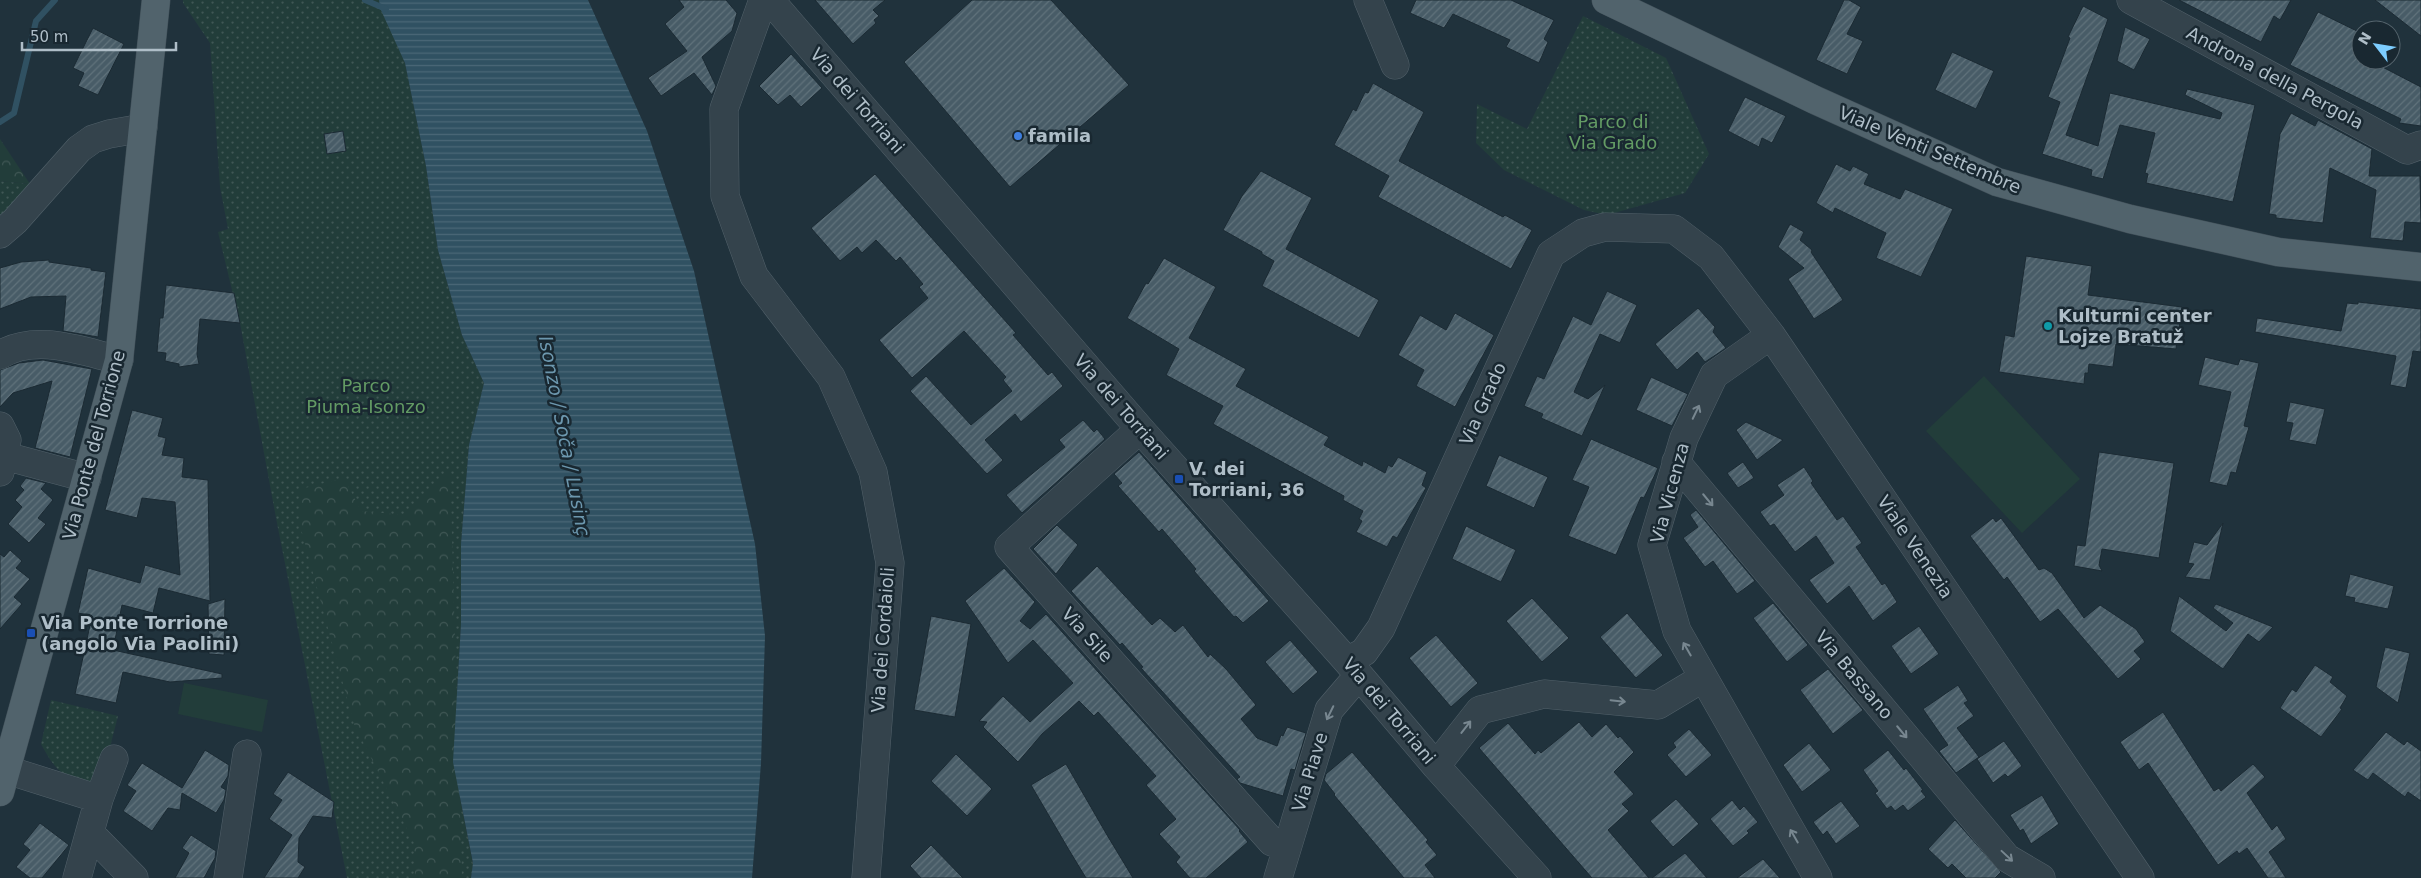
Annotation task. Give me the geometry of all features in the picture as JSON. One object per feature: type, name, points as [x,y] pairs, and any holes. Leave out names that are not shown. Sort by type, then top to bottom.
[{"type":"main road","name":"Via Ponte del Torrione","points":[[5,759],[87,478],[119,360],[156,0]]},
{"type":"main road","name":"Viale Venti Settembre","points":[[1606,0],[1814,100],[1997,182],[2130,219],[2278,252],[2421,268]]},
{"type":"street","name":"Via dei Cordaioli","points":[[763,0],[724,109],[725,196],[754,276],[831,377],[873,472],[890,563],[866,878]]},
{"type":"street","name":"Via dei Torriani","points":[[770,0],[1140,429],[1537,878]]},
{"type":"street","points":[[1368,0],[1395,65]]},
{"type":"street","name":"Androna della Pergola","points":[[2131,0],[2407,150],[2421,145]]},
{"type":"street","points":[[0,234],[15,221],[79,149],[93,139],[143,128]]},
{"type":"street","name":"Via Grado","points":[[1353,668],[1381,628],[1551,254],[1583,233],[1605,228],[1674,229]]},
{"type":"street","name":"Viale Venezia","points":[[1674,229],[1711,257],[1771,335],[2136,877]]},
{"type":"street","name":"Via Vicenza","points":[[1771,335],[1714,375],[1684,438],[1652,545],[1677,631],[1818,878]]},
{"type":"street","points":[[0,355],[11,348],[47,344],[119,360]]},
{"type":"street","points":[[0,426],[7,440],[3,464],[87,478]]},
{"type":"street","name":"Via Sile","points":[[1140,429],[1009,547],[1272,842],[1287,847]]},
{"type":"street","name":"Via Bassano","points":[[1676,462],[2007,858],[2041,878]]},
{"type":"street","name":"Via Piave","points":[[1278,878],[1329,710],[1353,668]]},
{"type":"street","points":[[1436,766],[1480,710],[1544,694],[1658,705],[1703,678]]},
{"type":"street","points":[[228,878],[247,754]]},
{"type":"street","points":[[5,759],[99,799]]},
{"type":"street","points":[[77,878],[91,834],[99,799],[114,759]]},
{"type":"street","points":[[91,834],[134,878]]},
{"type":"green space","name":"Parco Piuma-Isonzo","points":[[183,0],[385,0],[391,30],[405,63],[426,166],[438,250],[462,335],[484,383],[469,445],[461,544],[461,624],[453,762],[473,864],[471,878],[347,878],[276,518],[240,323],[218,232],[228,229],[220,187],[210,43],[183,3]]},
{"type":"green space","name":"Parco di Via Grado","points":[[1583,16],[1666,58],[1709,154],[1685,193],[1607,215],[1584,210],[1504,170],[1476,143],[1477,104],[1527,129]]},
{"type":"green space","points":[[0,139],[30,184],[0,181]]},
{"type":"green space","points":[[0,181],[30,184],[0,226]]},
{"type":"green space","points":[[1984,376],[2080,479],[2022,533],[1926,431]]},
{"type":"green space","points":[[450,470],[462,878],[415,878],[414,843],[354,724],[301,529],[301,489],[344,478],[361,511],[404,515]]},
{"type":"green space","points":[[184,683],[268,700],[262,732],[178,714]]},
{"type":"green space","points":[[51,700],[118,716],[102,778],[85,784],[64,774],[50,759],[41,744]]},
{"type":"water","name":"Isonzo / Soča / Lusinç","points":[[379,0],[588,0],[647,131],[694,271],[755,544],[765,636],[761,763],[752,878],[471,878],[473,863],[453,762],[461,624],[461,544],[469,445],[484,383],[462,335],[438,250],[426,166],[405,63],[380,8]]},
{"type":"building","points":[[679,0],[726,0],[737,13],[732,31],[702,57],[716,86],[712,95],[694,73],[661,96],[648,78],[687,51],[665,24],[684,7]]},
{"type":"building","points":[[815,0],[885,0],[873,10],[879,16],[874,20],[876,23],[853,44]]},
{"type":"building","name":"famila","points":[[972,0],[1051,0],[1129,85],[1010,187],[904,62]]},
{"type":"building","points":[[1416,0],[1511,0],[1554,20],[1544,39],[1548,42],[1539,63],[1506,47],[1510,40],[1453,14],[1444,28],[1410,13]]},
{"type":"building","points":[[1844,0],[1849,0],[1861,7],[1847,34],[1863,41],[1847,74],[1816,60]]},
{"type":"building","points":[[2179,0],[2291,0],[2280,20],[2274,16],[2261,42]]},
{"type":"building","points":[[2375,0],[2421,0],[2421,36]]},
{"type":"building","points":[[2083,6],[2108,19],[2066,135],[2098,146],[2110,93],[2220,119],[2222,113],[2185,95],[2187,89],[2255,105],[2233,202],[2146,183],[2148,174],[2145,173],[2155,133],[2120,125],[2103,179],[2091,176],[2092,170],[2042,154],[2060,102],[2048,97],[2070,38],[2068,37]]},
{"type":"building","points":[[2318,12],[2351,28],[2351,70],[2388,70],[2421,87],[2421,126],[2399,123],[2401,119],[2290,65]]},
{"type":"building","points":[[2125,27],[2150,39],[2134,70],[2117,61]]},
{"type":"building","points":[[93,28],[124,44],[98,95],[78,86],[84,73],[73,68]]},
{"type":"building","points":[[1952,52],[1994,71],[1976,109],[1935,90]]},
{"type":"building","points":[[791,54],[822,88],[801,107],[790,95],[778,105],[759,86]]},
{"type":"building","points":[[1373,83],[1424,112],[1399,161],[1503,217],[1505,215],[1532,230],[1511,269],[1378,197],[1389,176],[1334,145],[1353,109],[1356,111],[1365,92],[1368,93]]},
{"type":"building","points":[[1745,97],[1786,116],[1772,143],[1762,138],[1759,147],[1728,131]]},
{"type":"building","points":[[2291,113],[2315,126],[2318,120],[2372,149],[2369,176],[2420,176],[2421,223],[2405,222],[2403,241],[2370,238],[2376,190],[2330,168],[2323,223],[2276,218],[2276,215],[2269,214],[2280,134]]},
{"type":"building","points":[[343,131],[346,151],[327,154],[324,134]]},
{"type":"building","points":[[1836,164],[1850,171],[1853,166],[1869,174],[1864,184],[1900,199],[1905,189],[1953,209],[1921,277],[1876,258],[1886,233],[1835,208],[1833,213],[1816,203]]},
{"type":"building","points":[[1261,171],[1312,198],[1286,249],[1379,300],[1359,338],[1262,286],[1274,261],[1223,230],[1242,196]]},
{"type":"building","points":[[875,174],[1016,333],[1013,335],[1048,375],[1052,372],[1063,386],[1021,422],[1015,414],[985,440],[1003,460],[987,474],[910,391],[926,376],[971,425],[1012,391],[1003,380],[1006,377],[964,331],[912,378],[879,340],[928,298],[919,287],[923,284],[900,257],[896,261],[876,240],[862,253],[857,247],[840,261],[811,228]]},
{"type":"building","points":[[1790,224],[1804,232],[1800,240],[1812,250],[1811,252],[1843,300],[1814,319],[1788,279],[1804,268],[1778,247]]},
{"type":"building","points":[[2026,256],[2092,266],[2088,295],[2182,307],[2176,349],[2116,344],[2113,367],[2089,364],[2088,373],[2085,373],[2084,384],[1999,372],[2005,335],[2014,337]]},
{"type":"building","points":[[1164,258],[1216,287],[1189,338],[1246,369],[1236,386],[1329,437],[1324,445],[1362,466],[1363,461],[1385,473],[1388,465],[1392,467],[1398,457],[1427,472],[1422,485],[1426,488],[1397,538],[1393,536],[1387,547],[1356,532],[1362,521],[1359,519],[1363,511],[1343,500],[1344,496],[1213,424],[1223,406],[1166,375],[1179,349],[1127,318],[1146,283],[1148,284]]},
{"type":"building","points":[[49,260],[49,262],[106,272],[98,337],[63,331],[66,296],[31,297],[0,309],[0,268],[21,262]]},
{"type":"building","points":[[166,285],[234,293],[240,323],[200,319],[197,354],[199,364],[179,367],[179,364],[165,361],[166,353],[157,352],[160,318],[163,318]]},
{"type":"building","points":[[1607,291],[1637,305],[1620,343],[1600,334],[1574,392],[1588,399],[1605,385],[1582,436],[1541,418],[1543,414],[1524,406],[1537,376],[1544,379],[1573,316],[1591,325]]},
{"type":"building","points":[[2358,302],[2421,309],[2421,352],[2413,351],[2406,388],[2390,385],[2396,356],[2255,332],[2257,318],[2341,331],[2347,303],[2358,304]]},
{"type":"building","points":[[1698,308],[1715,327],[1713,332],[1726,348],[1705,362],[1697,352],[1677,370],[1655,344]]},
{"type":"building","points":[[1455,313],[1494,335],[1455,407],[1416,386],[1424,370],[1398,355],[1420,315],[1446,330]]},
{"type":"building","points":[[2205,357],[2238,365],[2240,359],[2259,363],[2244,426],[2249,427],[2236,473],[2231,472],[2227,486],[2209,482],[2231,392],[2198,385]]},
{"type":"building","points":[[43,360],[92,369],[70,457],[35,448],[52,381],[13,393],[0,407],[0,370],[19,363]]},
{"type":"building","points":[[1651,377],[1688,394],[1672,426],[1636,410]]},
{"type":"building","points":[[2290,402],[2325,409],[2316,445],[2289,440],[2293,423],[2286,422]]},
{"type":"building","points":[[132,410],[163,418],[158,436],[166,438],[162,455],[184,458],[182,477],[208,480],[210,601],[159,588],[153,613],[122,605],[113,650],[222,674],[222,678],[170,682],[123,672],[116,703],[75,694],[92,616],[78,613],[88,568],[140,583],[145,565],[180,575],[175,502],[142,498],[137,518],[105,510]]},
{"type":"building","points":[[1083,420],[1094,432],[1097,429],[1105,439],[1022,513],[1006,495],[1065,447],[1059,440]]},
{"type":"building","points":[[1746,422],[1783,440],[1757,460],[1736,430]]},
{"type":"building","points":[[1591,439],[1658,468],[1644,498],[1641,497],[1616,555],[1568,536],[1589,487],[1572,480]]},
{"type":"building","points":[[1139,452],[1269,601],[1243,623],[1236,616],[1234,617],[1194,571],[1196,569],[1162,529],[1159,532],[1118,486],[1122,483],[1114,474]]},
{"type":"building","points":[[2099,452],[2174,463],[2159,558],[2102,549],[2099,565],[2102,571],[2074,566],[2077,545],[2085,546]]},
{"type":"building","points":[[1499,455],[1548,477],[1534,508],[1486,486]]},
{"type":"building","points":[[1743,462],[1754,478],[1738,488],[1727,473]]},
{"type":"building","points":[[1804,467],[1813,481],[1811,483],[1837,520],[1843,516],[1862,543],[1856,547],[1882,585],[1885,583],[1897,602],[1873,621],[1849,586],[1827,604],[1809,580],[1834,563],[1816,536],[1795,552],[1774,524],[1770,526],[1760,512],[1784,495],[1777,485]]},
{"type":"building","points":[[26,478],[46,483],[41,489],[53,500],[38,518],[46,524],[29,543],[8,524],[22,507],[15,500],[24,490],[20,486]]},
{"type":"building","points":[[1696,510],[1755,581],[1737,594],[1713,561],[1705,567],[1683,538],[1698,527],[1690,515]]},
{"type":"building","points":[[1993,518],[1996,522],[2001,518],[2039,570],[2044,568],[2052,573],[2084,618],[2100,605],[2136,629],[2145,642],[2134,651],[2141,659],[2118,679],[2058,609],[2040,622],[2007,577],[2004,580],[1970,536]]},
{"type":"building","points":[[2223,523],[2210,580],[2185,577],[2194,564],[2188,563],[2194,542],[2207,545]]},
{"type":"building","points":[[1057,525],[1078,545],[1056,574],[1033,549]]},
{"type":"building","points":[[1466,526],[1516,550],[1501,582],[1452,559]]},
{"type":"building","points":[[10,550],[22,561],[16,568],[30,579],[14,597],[22,604],[0,629],[0,554],[4,557]]},
{"type":"building","points":[[1097,566],[1152,625],[1160,618],[1175,632],[1183,625],[1208,657],[1210,654],[1226,669],[1256,705],[1241,719],[1257,738],[1277,746],[1281,735],[1283,736],[1287,727],[1306,733],[1295,770],[1291,769],[1283,796],[1240,783],[1237,779],[1240,777],[1141,668],[1143,667],[1122,643],[1120,645],[1071,591]]},
{"type":"building","points":[[1004,568],[1035,602],[1020,621],[1030,629],[1046,614],[1240,830],[1248,842],[1206,878],[1190,878],[1176,862],[1180,857],[1159,834],[1176,819],[1146,785],[1156,776],[1098,712],[1094,716],[1079,701],[1042,734],[1018,762],[983,727],[987,722],[979,721],[1003,696],[1030,722],[1073,683],[1033,640],[1008,663],[965,601]]},
{"type":"building","points":[[2350,574],[2394,586],[2388,609],[2354,602],[2355,598],[2345,596]]},
{"type":"building","points":[[2179,596],[2226,631],[2233,623],[2213,608],[2216,604],[2273,627],[2259,642],[2248,634],[2223,669],[2170,631]]},
{"type":"building","points":[[1532,598],[1569,638],[1542,662],[1506,621]]},
{"type":"building","points":[[225,599],[224,655],[209,654],[208,604]]},
{"type":"building","points":[[1773,603],[1808,645],[1787,662],[1753,618]]},
{"type":"building","points":[[1627,613],[1663,655],[1636,678],[1600,637]]},
{"type":"building","points":[[931,616],[971,624],[955,717],[914,710]]},
{"type":"building","points":[[1919,626],[1939,654],[1911,674],[1891,646]]},
{"type":"building","points":[[1436,635],[1478,683],[1451,707],[1409,658]]},
{"type":"building","points":[[1290,640],[1318,672],[1293,694],[1265,662]]},
{"type":"building","points":[[2385,647],[2410,653],[2398,703],[2376,687]]},
{"type":"building","points":[[2315,665],[2333,677],[2330,682],[2347,696],[2340,708],[2342,709],[2321,737],[2280,708],[2292,689],[2296,692]]},
{"type":"building","points":[[1828,669],[1863,710],[1833,734],[1800,690]]},
{"type":"building","points":[[1958,685],[1968,701],[1964,703],[1974,716],[1957,728],[1979,757],[1956,773],[1939,751],[1948,745],[1923,709]]},
{"type":"building","points":[[2163,712],[2214,791],[2219,788],[2221,791],[2253,764],[2265,777],[2247,793],[2272,830],[2277,825],[2286,839],[2269,852],[2286,878],[2268,878],[2247,848],[2239,854],[2237,851],[2218,865],[2148,763],[2139,770],[2120,742]]},
{"type":"building","points":[[1579,722],[1592,737],[1606,724],[1634,752],[1614,772],[1634,794],[1622,804],[1629,811],[1608,830],[1649,878],[1592,878],[1479,748],[1508,723],[1535,754],[1538,750],[1541,753]]},
{"type":"building","points":[[1689,729],[1712,755],[1686,777],[1667,755],[1676,747],[1673,743]]},
{"type":"building","points":[[2386,732],[2404,745],[2407,741],[2421,751],[2421,801],[2408,792],[2405,797],[2373,773],[2368,780],[2353,770]]},
{"type":"building","points":[[2004,741],[2022,766],[2008,777],[2005,774],[1993,783],[1977,759]]},
{"type":"building","points":[[1809,743],[1831,770],[1802,792],[1783,765]]},
{"type":"building","points":[[205,750],[229,765],[228,776],[221,787],[226,790],[224,800],[216,813],[182,793],[180,810],[168,808],[152,831],[123,811],[136,791],[127,785],[142,763],[182,788]]},
{"type":"building","points":[[1888,750],[1904,770],[1906,768],[1923,790],[1921,791],[1926,797],[1908,811],[1903,805],[1895,811],[1891,806],[1887,809],[1875,793],[1878,791],[1863,770]]},
{"type":"building","points":[[1352,752],[1428,840],[1426,842],[1437,855],[1425,865],[1435,878],[1404,878],[1334,795],[1324,780],[1326,774]]},
{"type":"building","points":[[956,754],[992,789],[967,816],[931,781]]},
{"type":"building","points":[[1066,764],[1133,878],[1086,878],[1069,850],[1031,785]]},
{"type":"building","points":[[288,772],[334,802],[332,818],[313,816],[299,838],[298,862],[305,867],[298,878],[264,878],[292,835],[269,819],[282,800],[273,794]]},
{"type":"building","points":[[2042,795],[2059,824],[2031,844],[2023,829],[2020,831],[2010,815]]},
{"type":"building","points":[[1676,799],[1699,824],[1673,847],[1650,821]]},
{"type":"building","points":[[1732,800],[1740,810],[1744,806],[1758,822],[1747,831],[1749,833],[1733,846],[1710,819]]},
{"type":"building","points":[[1841,801],[1860,826],[1836,844],[1827,831],[1823,835],[1813,822]]},
{"type":"building","points":[[1955,820],[2001,872],[1995,878],[1966,878],[1952,864],[1948,868],[1928,849]]},
{"type":"building","points":[[40,823],[69,845],[42,878],[30,878],[16,867],[30,850],[23,844]]},
{"type":"building","points":[[191,835],[216,851],[215,858],[204,878],[175,878],[189,853],[182,848]]},
{"type":"building","points":[[931,845],[963,878],[921,878],[910,866]]},
{"type":"building","points":[[1685,853],[1707,878],[1652,878]]},
{"type":"building","points":[[1763,859],[1780,878],[1737,878]]},
{"type":"waterway","points":[[0,122],[14,113],[36,21],[55,0]]},
{"type":"waterway","points":[[365,0],[386,9]]},
{"type":"place","name":"famila","points":[[1018,136]]},
{"type":"place","name":"Kulturni center Lojze Bratuž","points":[[2048,326]]},
{"type":"place","name":"V. dei Torriani, 36","points":[[1179,479]]},
{"type":"place","name":"Via Ponte Torrione (angolo Via Paolini)","points":[[31,633]]}]
